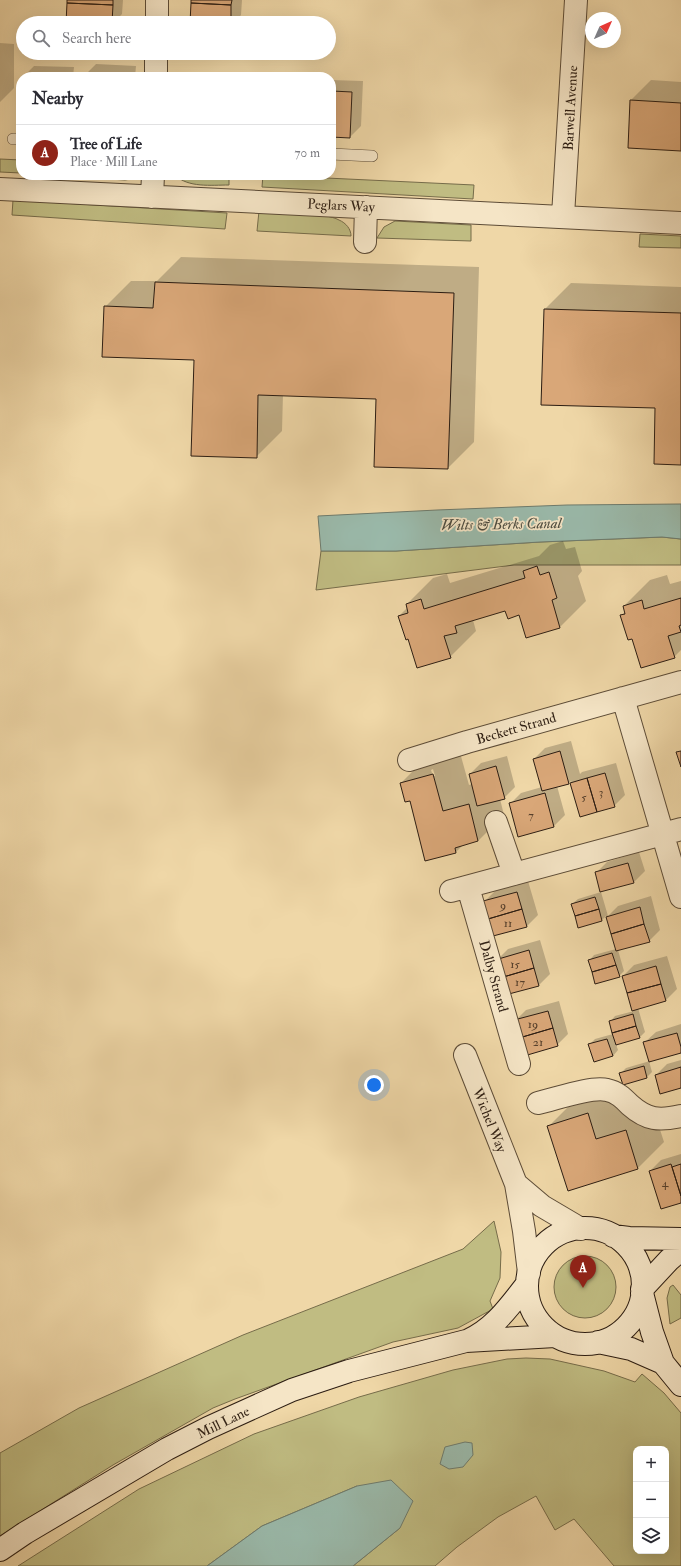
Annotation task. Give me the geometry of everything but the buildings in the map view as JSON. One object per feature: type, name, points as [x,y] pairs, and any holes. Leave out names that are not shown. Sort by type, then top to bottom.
[{"type":"street","points":[[157,0],[157,16]]},
{"type":"street","name":"Barwell Avenue","points":[[563,216],[576,0]]},
{"type":"street","points":[[156,60],[156,72]]},
{"type":"street","points":[[152,197],[153,180]]},
{"type":"street","name":"Peglars Way","points":[[0,189],[681,222]]},
{"type":"street","points":[[365,242],[366,207]]},
{"type":"street","name":"Beckett Strand","points":[[410,760],[467,742],[681,682]]},
{"type":"street","points":[[623,698],[672,832],[681,897]]},
{"type":"street","points":[[496,822],[514,874]]},
{"type":"street","name":"Dalby Strand","points":[[519,1064],[459,889],[672,832]]},
{"type":"street","name":"Wichel Way","points":[[465,1055],[516,1184],[524,1231],[528,1279]]},
{"type":"street","points":[[538,1103],[596,1089],[615,1093],[642,1114],[650,1118],[656,1119],[681,1116]]},
{"type":"street","name":"Wichel Way","points":[[516,1184],[542,1206],[581,1229]]},
{"type":"street","name":"Mill Lane","points":[[466,1341],[477,1336],[499,1319],[528,1279],[536,1256],[547,1242],[563,1233],[581,1229],[597,1230],[613,1236],[629,1238],[681,1239]]},
{"type":"street","name":"Mill Lane","points":[[528,1279],[529,1300],[534,1314],[543,1326],[555,1336],[576,1343],[591,1344],[613,1337],[630,1322],[638,1308],[642,1291],[641,1275],[636,1260],[626,1246],[613,1236]]},
{"type":"street","name":"Mill Lane","points":[[642,1291],[669,1260],[681,1250]]},
{"type":"street","points":[[642,1291],[652,1332],[663,1363],[681,1385]]},
{"type":"street","name":"Mill Lane","points":[[0,1550],[147,1461],[208,1428],[292,1390],[349,1371],[466,1341],[555,1336]]},
{"type":"street","points":[[598,1342],[631,1349],[663,1363]]},
{"type":"lane","points":[[336,154],[372,156]]},
{"type":"shaded area","points":[[0,159],[16,160],[16,173],[0,172]]},
{"type":"shaded area","points":[[336,178],[474,185],[473,199],[262,187],[263,180],[336,180]]},
{"type":"shaded area","points":[[182,180],[229,180],[229,185],[200,185]]},
{"type":"shaded area","points":[[13,200],[227,213],[225,229],[12,215]]},
{"type":"shaded area","points":[[259,211],[312,214],[332,217],[342,221],[346,225],[351,236],[257,231]]},
{"type":"shaded area","points":[[395,221],[471,225],[471,241],[377,238],[384,227]]},
{"type":"shaded area","points":[[640,234],[681,236],[681,248],[639,247]]},
{"type":"shaded area","points":[[662,537],[681,539],[681,565],[514,565],[316,590],[321,551],[396,551],[540,542]]},
{"type":"shaded area","points":[[494,1221],[501,1252],[500,1278],[490,1301],[493,1309],[458,1328],[393,1342],[213,1408],[113,1465],[0,1536],[0,1453],[79,1408],[243,1335],[463,1249]]},
{"type":"shaded area","points":[[585,1256],[602,1261],[607,1265],[611,1270],[616,1287],[611,1304],[607,1309],[602,1313],[585,1318],[568,1313],[563,1309],[559,1304],[554,1287],[559,1270],[563,1265],[568,1261]]},
{"type":"shaded area","points":[[673,1285],[681,1295],[681,1318],[670,1324],[667,1298],[670,1287]]},
{"type":"shaded area","points":[[526,1358],[550,1359],[604,1371],[635,1382],[642,1374],[664,1393],[681,1413],[681,1566],[614,1566],[574,1519],[555,1530],[536,1496],[498,1517],[457,1547],[435,1566],[353,1566],[400,1528],[357,1486],[262,1526],[207,1566],[18,1566],[139,1489],[254,1434],[359,1397],[453,1370],[507,1359]]},
{"type":"water","name":"Wilts & Berks Canal","points":[[681,504],[681,539],[662,537],[540,542],[396,551],[321,551],[318,516],[567,505]]},
{"type":"water","points":[[465,1442],[472,1443],[473,1455],[463,1467],[449,1469],[440,1464],[445,1447]]},
{"type":"water","points":[[391,1480],[413,1501],[400,1528],[353,1566],[207,1566],[262,1526],[357,1486]]},
{"type":"place","name":"Tree of Life","points":[[583,1288]]}]
